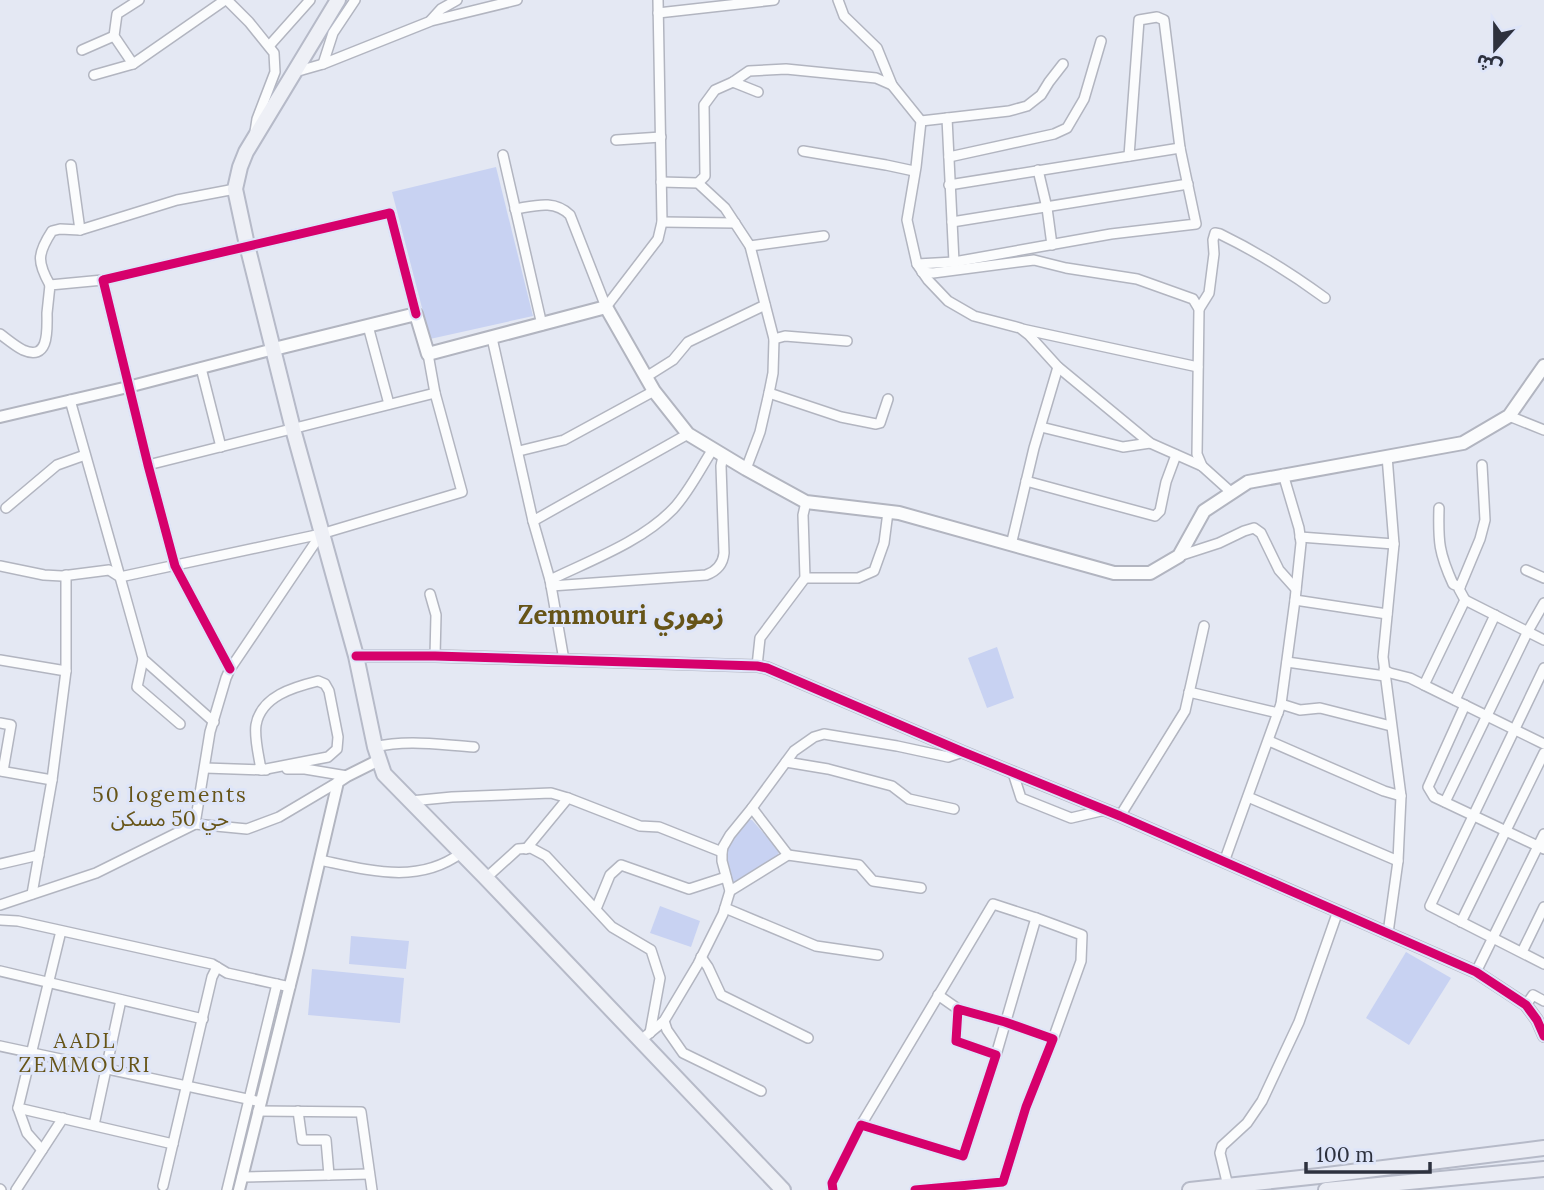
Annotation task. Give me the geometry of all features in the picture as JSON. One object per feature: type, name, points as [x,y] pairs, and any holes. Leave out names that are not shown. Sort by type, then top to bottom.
[{"type":"highway","points":[[1190,1190],[1544,1147]]},
{"type":"highway","points":[[1544,1153],[1544,1160]]},
{"type":"highway","points":[[1326,1190],[1544,1169]]},
{"type":"main road","points":[[338,0],[246,152],[235,189],[293,429],[356,656],[377,754],[384,774],[645,1037],[783,1190]]},
{"type":"main road","points":[[274,349],[416,314],[428,354],[606,307],[654,391],[688,434],[746,470],[806,502],[899,513],[1114,573],[1150,573],[1179,556],[1204,511],[1248,482],[1463,443],[1509,415],[1543,369]]},
{"type":"street","points":[[132,64],[114,36],[117,15],[139,0]]},
{"type":"street","points":[[94,75],[132,64],[226,0],[275,53],[275,72],[257,119],[255,138]]},
{"type":"street","points":[[269,46],[310,0]]},
{"type":"street","points":[[323,64],[333,33],[355,0]]},
{"type":"street","points":[[295,72],[323,64],[430,21],[517,0]]},
{"type":"street","points":[[606,307],[658,239],[662,222],[658,0]]},
{"type":"street","points":[[658,13],[774,0]]},
{"type":"street","points":[[838,0],[844,16],[877,48],[892,85],[921,121],[907,220],[925,272],[948,301],[974,316],[1198,367]]},
{"type":"street","points":[[430,21],[451,2]]},
{"type":"street","points":[[925,272],[954,262],[1111,234],[1196,224],[1180,148],[1164,20],[1157,17],[1139,20],[1129,156]]},
{"type":"street","points":[[82,50],[114,36]]},
{"type":"street","points":[[950,157],[1055,134],[1067,128],[1084,99],[1101,41]]},
{"type":"street","points":[[921,121],[1009,111],[1027,106],[1041,95],[1063,64]]},
{"type":"street","points":[[698,183],[705,176],[705,106],[715,90],[749,71],[786,69],[876,78],[892,85]]},
{"type":"street","points":[[733,82],[758,93]]},
{"type":"street","points":[[947,118],[954,262]]},
{"type":"street","points":[[616,140],[662,136]]},
{"type":"street","points":[[950,185],[1180,148]]},
{"type":"street","points":[[803,151],[915,171]]},
{"type":"street","points":[[503,155],[542,325]]},
{"type":"street","points":[[71,165],[80,230]]},
{"type":"street","points":[[1038,170],[1052,245]]},
{"type":"street","points":[[661,182],[698,183],[725,208],[750,246],[774,339],[773,373],[769,393],[760,432],[746,470]]},
{"type":"street","points":[[952,222],[1188,184]]},
{"type":"street","points":[[0,334],[29,351],[43,346],[47,337],[50,285],[40,264],[40,251],[52,231],[80,230],[177,200],[235,189]]},
{"type":"street","points":[[515,209],[551,205],[558,206],[569,215],[606,307]]},
{"type":"street","points":[[50,285],[103,280],[390,212],[416,314]]},
{"type":"street","points":[[662,222],[735,223]]},
{"type":"street","points":[[1202,466],[1197,454],[1199,309],[1209,293],[1215,233],[1257,252],[1325,298]]},
{"type":"street","points":[[750,246],[824,236]]},
{"type":"street","points":[[925,272],[1034,260],[1137,279],[1193,299],[1199,309]]},
{"type":"street","points":[[103,280],[174,566],[230,669]]},
{"type":"street","points":[[646,377],[673,360],[688,342],[765,305]]},
{"type":"street","points":[[368,326],[389,404]]},
{"type":"street","points":[[1020,328],[1058,368],[1150,443],[1202,466],[1231,493]]},
{"type":"street","points":[[774,339],[785,335],[847,341]]},
{"type":"street","points":[[492,338],[533,521],[551,583],[564,660]]},
{"type":"street","points":[[0,417],[274,349]]},
{"type":"street","points":[[0,566],[44,575],[109,570],[120,577],[321,534],[462,492],[435,393],[428,354]]},
{"type":"street","points":[[201,368],[220,447]]},
{"type":"street","points":[[1011,545],[1058,368]]},
{"type":"street","points":[[519,452],[564,440],[654,391]]},
{"type":"street","points":[[148,465],[435,393]]},
{"type":"street","points":[[769,393],[841,417],[876,424],[880,423],[888,399]]},
{"type":"street","points":[[70,400],[143,659],[137,687],[180,724]]},
{"type":"street","points":[[1509,415],[1544,430]]},
{"type":"street","points":[[1041,427],[1123,447],[1150,443]]},
{"type":"street","points":[[533,521],[688,434]]},
{"type":"street","points":[[551,583],[706,575],[717,569],[724,553],[718,453]]},
{"type":"street","points":[[551,583],[653,527],[674,507],[718,453]]},
{"type":"street","points":[[6,508],[57,465],[85,455]]},
{"type":"street","points":[[1026,481],[1155,516],[1160,511],[1175,455]]},
{"type":"street","points":[[1387,456],[1394,544],[1383,657],[1401,796],[1398,861],[1388,933]]},
{"type":"street","points":[[1482,465],[1485,520],[1460,589],[1465,600],[1544,640]]},
{"type":"street","points":[[1224,862],[1280,708],[1287,662],[1300,537],[1283,474]]},
{"type":"street","points":[[757,666],[760,638],[806,578],[803,515],[806,502]]},
{"type":"street","points":[[1439,508],[1438,538],[1441,559],[1452,584],[1460,587]]},
{"type":"street","points":[[806,578],[858,578],[874,571],[884,543],[888,512]]},
{"type":"street","points":[[1179,556],[1254,528],[1261,533],[1279,570],[1296,589]]},
{"type":"street","points":[[195,824],[210,732],[226,678],[321,534]]},
{"type":"street","points":[[1300,537],[1394,544]]},
{"type":"street","points":[[1526,570],[1544,578]]},
{"type":"street","points":[[32,894],[52,780],[66,671],[66,575]]},
{"type":"street","points":[[430,594],[436,615],[435,656]]},
{"type":"street","points":[[1295,600],[1387,614]]},
{"type":"street","points":[[1424,685],[1465,600]]},
{"type":"street","points":[[1445,802],[1544,603]]},
{"type":"street","points":[[1455,700],[1495,615]]},
{"type":"street","points":[[1120,816],[1185,711],[1204,626]]},
{"type":"street","points":[[356,656],[435,656],[767,668],[1120,816],[1476,972],[1526,1005],[1537,1020],[1544,1037]]},
{"type":"street","points":[[143,659],[214,722]]},
{"type":"street","points":[[0,660],[66,671]]},
{"type":"street","points":[[1287,662],[1390,673],[1410,678],[1544,744]]},
{"type":"street","points":[[1544,668],[1430,906],[1544,964]]},
{"type":"street","points":[[314,682],[325,684],[329,691],[338,737],[335,752],[328,757],[261,770],[256,728],[258,718],[275,698],[290,689],[314,682]]},
{"type":"street","points":[[1189,692],[1280,708],[1320,708],[1391,726]]},
{"type":"street","points":[[1465,705],[1427,787],[1434,797],[1541,848]]},
{"type":"street","points":[[0,723],[11,725],[1,771],[52,780]]},
{"type":"street","points":[[645,1037],[664,1021],[701,957],[725,908],[730,891],[722,861],[723,847],[794,751],[814,737],[824,734],[948,757],[963,752]]},
{"type":"street","points":[[1269,741],[1384,792],[1401,796]]},
{"type":"street","points":[[0,905],[96,873],[195,824],[247,829],[279,817],[342,779],[391,743],[474,747]]},
{"type":"street","points":[[1461,922],[1544,753]]},
{"type":"street","points":[[786,762],[879,782],[892,786],[909,799],[954,809]]},
{"type":"street","points":[[205,768],[305,769],[342,779]]},
{"type":"street","points":[[1013,773],[1021,798],[1071,818],[1105,810]]},
{"type":"street","points":[[239,1190],[342,779]]},
{"type":"street","points":[[411,801],[551,793],[640,825],[659,827],[722,852]]},
{"type":"street","points":[[1248,797],[1398,861]]},
{"type":"street","points":[[526,849],[568,798]]},
{"type":"street","points":[[752,808],[788,855]]},
{"type":"street","points":[[1476,972],[1541,848],[1544,834]]},
{"type":"street","points":[[486,878],[518,849],[531,848],[545,856],[612,926],[651,950],[660,978],[645,1037]]},
{"type":"street","points":[[320,860],[378,872],[422,871],[449,862],[461,853]]},
{"type":"street","points":[[0,864],[38,855]]},
{"type":"street","points":[[730,891],[788,855],[859,865],[873,881],[921,888]]},
{"type":"street","points":[[596,909],[610,875],[621,865],[689,889],[726,877]]},
{"type":"street","points":[[833,1190],[832,1183],[861,1125],[993,904],[1082,935],[1081,961],[1026,1107],[1003,1182],[915,1190]]},
{"type":"street","points":[[1522,952],[1544,907]]},
{"type":"street","points":[[725,908],[816,946],[878,955]]},
{"type":"street","points":[[1227,1186],[1220,1153],[1222,1146],[1247,1124],[1262,1101],[1299,1022],[1338,911]]},
{"type":"street","points":[[861,1125],[963,1156],[1036,918]]},
{"type":"street","points":[[0,920],[18,921],[212,964],[227,973],[290,987]]},
{"type":"street","points":[[42,1150],[27,1133],[18,1108],[61,930]]},
{"type":"street","points":[[701,957],[721,995],[807,1038]]},
{"type":"street","points":[[163,1186],[212,977],[217,967]]},
{"type":"street","points":[[0,971],[202,1019]]},
{"type":"street","points":[[227,1190],[277,984]]},
{"type":"street","points":[[938,995],[958,1009],[1052,1039]]},
{"type":"street","points":[[1526,1005],[1533,995],[1544,1001]]},
{"type":"street","points":[[94,1125],[121,1000]]},
{"type":"street","points":[[958,1009],[956,1041],[996,1055]]},
{"type":"street","points":[[664,1021],[683,1053],[761,1091]]},
{"type":"street","points":[[0,1046],[248,1099],[259,1106],[298,1111],[361,1112],[372,1190]]},
{"type":"street","points":[[18,1108],[173,1144]]},
{"type":"street","points":[[298,1111],[302,1140],[326,1140],[329,1175]]},
{"type":"street","points":[[16,1190],[63,1118]]},
{"type":"street","points":[[242,1177],[369,1174]]},
{"type":"shaded area","points":[[496,167],[533,316],[430,339],[392,192]]},
{"type":"shaded area","points":[[997,647],[1014,698],[987,708],[968,658]]},
{"type":"shaded area","points":[[748,820],[752,820],[779,851],[778,855],[734,885],[729,878],[726,850]]},
{"type":"shaded area","points":[[660,906],[700,921],[691,947],[650,933]]},
{"type":"shaded area","points":[[351,936],[409,941],[406,969],[349,964]]},
{"type":"shaded area","points":[[1406,952],[1451,978],[1409,1045],[1366,1018]]},
{"type":"shaded area","points":[[312,969],[404,978],[400,1023],[308,1015]]},
{"type":"cycle path","points":[[230,669],[175,566],[103,280],[390,213],[416,314]]},
{"type":"cycle path","points":[[356,656],[435,656],[767,668],[1120,816],[1476,972],[1526,1005],[1544,1036]]},
{"type":"cycle path","points":[[833,1190],[832,1183],[861,1125],[963,1156],[996,1055],[956,1041],[958,1009],[1053,1039],[1026,1107],[1003,1182],[915,1190]]},
{"type":"district","name":"Zemmouri زموري","points":[[621,615]]},
{"type":"district","name":"50 logements حي 50 مسكن","points":[[170,807]]},
{"type":"district","name":"AADL ZEMMOURI","points":[[85,1053]]}]
